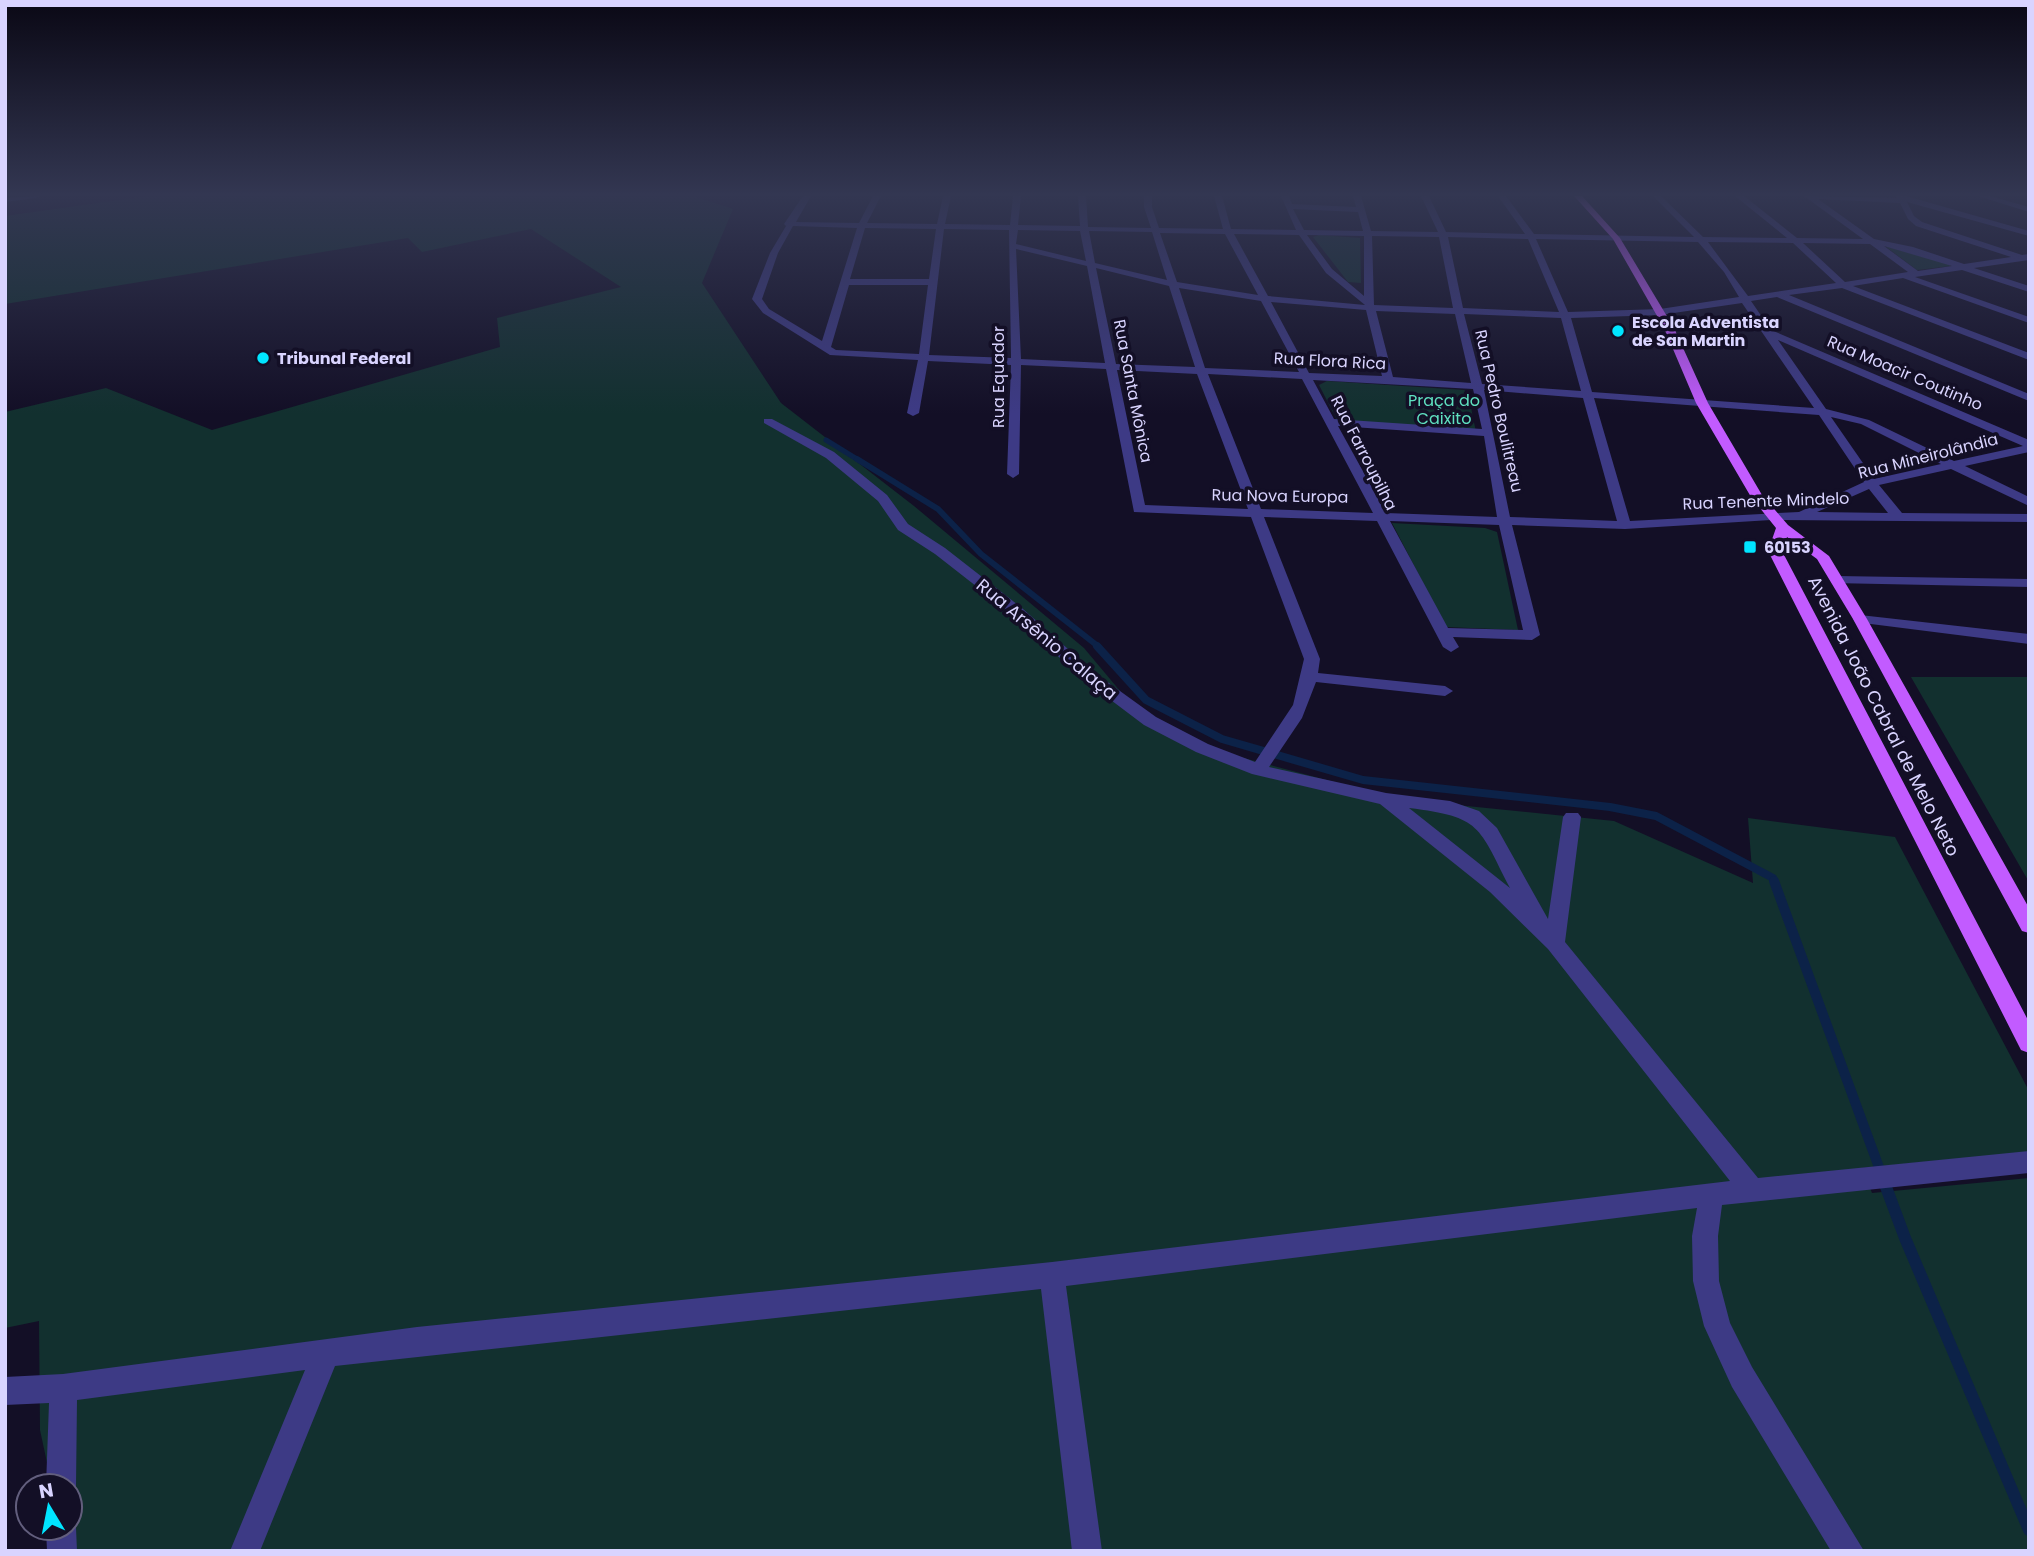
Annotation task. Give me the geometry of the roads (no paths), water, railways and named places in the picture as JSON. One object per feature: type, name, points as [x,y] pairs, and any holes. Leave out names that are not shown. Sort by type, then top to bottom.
[{"type":"main road","points":[[1634,269],[1660,312],[1702,403],[1777,522]]},
{"type":"main road","name":"Avenida João Cabral de Melo Neto","points":[[1777,522],[1813,547],[1837,580],[2029,926]]},
{"type":"main road","name":"Avenida João Cabral de Melo Neto","points":[[1777,522],[1775,551],[2029,1044]]},
{"type":"street","points":[[767,269],[757,299],[766,312],[830,351],[850,269]]},
{"type":"street","points":[[913,413],[919,390],[934,269]]},
{"type":"street","name":"Rua Equador","points":[[1013,269],[1016,362],[1013,474]]},
{"type":"street","name":"Rua Santa Mônica","points":[[1093,269],[1139,509]]},
{"type":"street","points":[[1100,269],[1171,284],[1267,299],[1460,313],[1565,315],[1660,312],[1951,269]]},
{"type":"street","points":[[1166,269],[1200,371],[1258,514],[1309,651],[1311,677],[1294,719],[1265,759]]},
{"type":"street","name":"Rua Farroupilha","points":[[1250,269],[1378,516],[1451,647]]},
{"type":"street","points":[[1329,269],[1342,286],[1370,306]]},
{"type":"street","points":[[1369,269],[1370,306],[1388,380]]},
{"type":"street","name":"Rua Pedro Boulitreau","points":[[1443,632],[1532,635],[1450,269]]},
{"type":"street","points":[[1545,269],[1565,315],[1625,525]]},
{"type":"street","points":[[1728,269],[1746,301],[1871,484],[1899,518]]},
{"type":"street","points":[[1825,269],[1843,285],[2029,357]]},
{"type":"street","points":[[1909,269],[1915,273]]},
{"type":"street","points":[[1969,269],[2029,289]]},
{"type":"street","points":[[1902,275],[2029,320]]},
{"type":"street","points":[[846,282],[932,282]]},
{"type":"street","points":[[1780,295],[2029,398]]},
{"type":"street","name":"Rua Moacir Coutinho","points":[[1768,331],[2029,446]]},
{"type":"street","name":"Rua Flora Rica","points":[[830,351],[1388,380],[1824,412],[1865,422],[2029,502]]},
{"type":"street","name":"Rua Arsênio Calaça","points":[[768,421],[839,462],[849,473],[883,498],[903,527],[940,551],[1018,612],[1122,703],[1202,748],[1265,759],[1386,799],[1450,807],[1473,815],[1481,821],[1555,944]]},
{"type":"street","points":[[1331,422],[1489,433]]},
{"type":"street","name":"Rua Mineirolândia","points":[[1799,516],[1871,484],[2029,446]]},
{"type":"street","name":"Rua Nova Europa","points":[[1139,509],[1504,519]]},
{"type":"street","name":"Rua Tenente Mindelo","points":[[1504,519],[1625,525],[1777,522],[1799,516],[2029,518]]},
{"type":"street","points":[[1837,580],[2029,583]]},
{"type":"street","points":[[1860,619],[2029,639]]},
{"type":"street","points":[[1311,677],[1445,691]]},
{"type":"street","points":[[1386,799],[1497,887],[1555,944],[1752,1190]]},
{"type":"street","points":[[1555,944],[1572,817]]},
{"type":"street","points":[[5,1391],[63,1388],[326,1353],[1052,1275],[1752,1190],[2029,1162]]},
{"type":"street","points":[[1710,1195],[1705,1236],[1706,1281],[1717,1326],[1742,1377],[1849,1551]]},
{"type":"street","points":[[1052,1275],[1087,1551]]},
{"type":"street","points":[[245,1551],[326,1353]]},
{"type":"street","points":[[61,1472],[63,1388]]},
{"type":"waterway","points":[[826,440],[860,461]]},
{"type":"waterway","points":[[857,459],[938,509],[981,554],[1099,647]]},
{"type":"waterway","points":[[1097,646],[1146,700],[1222,739],[1363,780],[1610,807],[1656,816],[1773,878],[1775,883]]},
{"type":"waterway","points":[[1774,881],[1884,1181]]},
{"type":"waterway","points":[[1883,1179],[1905,1238],[2029,1530]]},
{"type":"place","name":"Escola Adventista de San Martin","points":[[1618,331]]},
{"type":"place","name":"Tribunal Federal","points":[[263,358]]},
{"type":"place","name":"60153","points":[[1750,547]]},
{"type":"park label","name":"Praça do Caixito","points":[[1444,409]]}]
